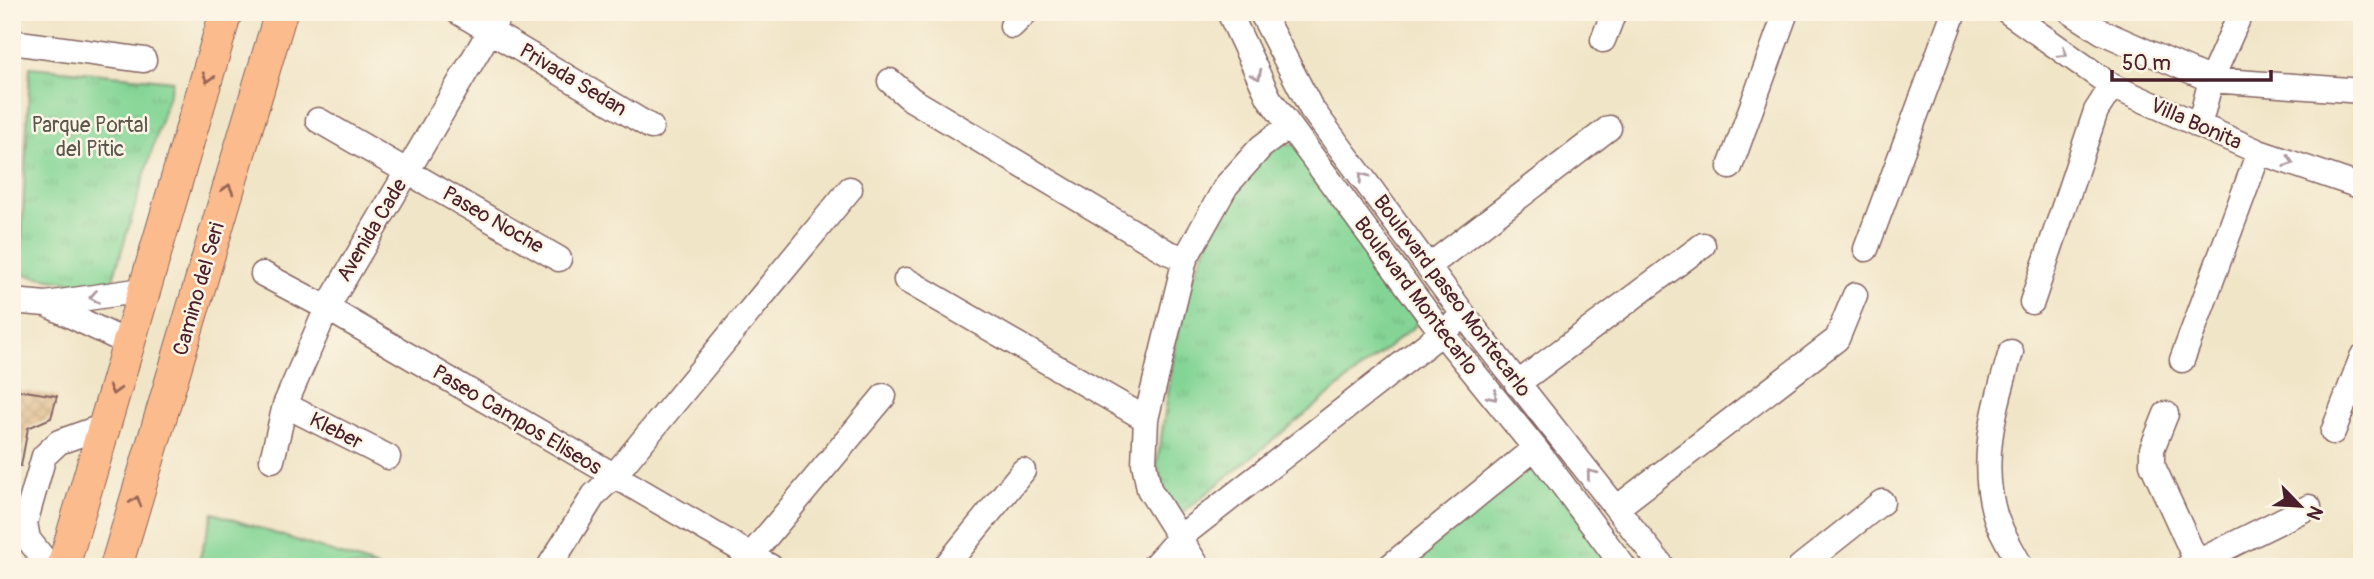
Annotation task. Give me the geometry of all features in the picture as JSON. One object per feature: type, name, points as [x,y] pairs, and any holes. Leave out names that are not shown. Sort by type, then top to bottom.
[{"type":"main road","points":[[62,567],[226,12]]},
{"type":"main road","name":"Camino del Seri","points":[[116,567],[281,12]]},
{"type":"street","name":"Privada Sedan","points":[[458,12],[495,21],[651,127]]},
{"type":"street","name":"Boulevard Montecarlo","points":[[1229,12],[1269,98],[1442,333],[1535,448],[1624,567]]},
{"type":"street","name":"Boulevard paseo Montecarlo","points":[[1261,12],[1311,108],[1464,315],[1618,507],[1662,567]]},
{"type":"street","points":[[1603,40],[1614,12]]},
{"type":"street","points":[[1730,167],[1786,12]]},
{"type":"street","points":[[1866,249],[1954,12]]},
{"type":"street","name":"Villa Bonita","points":[[2008,12],[2112,86],[2259,152],[2362,187]]},
{"type":"street","points":[[2071,12],[2102,32],[2211,80],[2362,91]]},
{"type":"street","points":[[2199,126],[2211,80],[2241,12]]},
{"type":"street","name":"Avenida Cade","points":[[272,460],[285,405],[327,308],[495,21]]},
{"type":"street","points":[[12,42],[144,60]]},
{"type":"street","points":[[890,81],[911,100],[1167,252],[1185,259]]},
{"type":"street","points":[[2032,302],[2096,111],[2112,86]]},
{"type":"street","name":"Paseo Noche","points":[[318,120],[408,169],[559,259]]},
{"type":"street","points":[[1198,567],[1149,489],[1144,463],[1146,419],[1185,259],[1226,186],[1261,147],[1289,126]]},
{"type":"street","points":[[1430,266],[1609,128]]},
{"type":"street","points":[[2182,360],[2259,152]]},
{"type":"street","points":[[549,567],[593,495],[612,477],[850,189]]},
{"type":"street","points":[[1517,384],[1703,245]]},
{"type":"street","name":"Paseo Campos Eliseos","points":[[263,274],[327,308],[755,563]]},
{"type":"street","points":[[906,280],[1146,419]]},
{"type":"street","points":[[12,301],[46,304],[143,289]]},
{"type":"street","points":[[1618,507],[1837,339],[1855,295]]},
{"type":"street","points":[[46,304],[128,343]]},
{"type":"street","points":[[1153,567],[1179,538],[1464,315]]},
{"type":"street","points":[[2011,352],[1991,420],[1988,487],[1997,520],[2021,567]]},
{"type":"street","points":[[2333,432],[2362,357]]},
{"type":"street","points":[[755,563],[884,396]]},
{"type":"street","name":"Kleber","points":[[285,405],[388,457]]},
{"type":"street","points":[[2166,414],[2152,449],[2152,464],[2192,559],[2309,507]]},
{"type":"street","points":[[50,567],[28,539],[25,523],[44,456],[59,442],[104,426]]},
{"type":"street","points":[[1391,566],[1535,448]]},
{"type":"street","points":[[945,567],[1023,471]]},
{"type":"street","points":[[1800,567],[1882,502]]},
{"type":"green space","name":"Parque Portal del Pitic","points":[[30,67],[173,81],[110,289],[20,274]]},
{"type":"green space","points":[[1273,144],[1295,145],[1416,309],[1416,325],[1182,513],[1166,507],[1157,464],[1182,304],[1227,194]]},
{"type":"green space","points":[[1526,459],[1540,464],[1615,567],[1418,567],[1413,561]]},
{"type":"green space","points":[[213,513],[378,567],[197,567]]},
{"type":"building","points":[[12,389],[57,396],[51,418],[28,428],[21,466],[12,465]]}]
